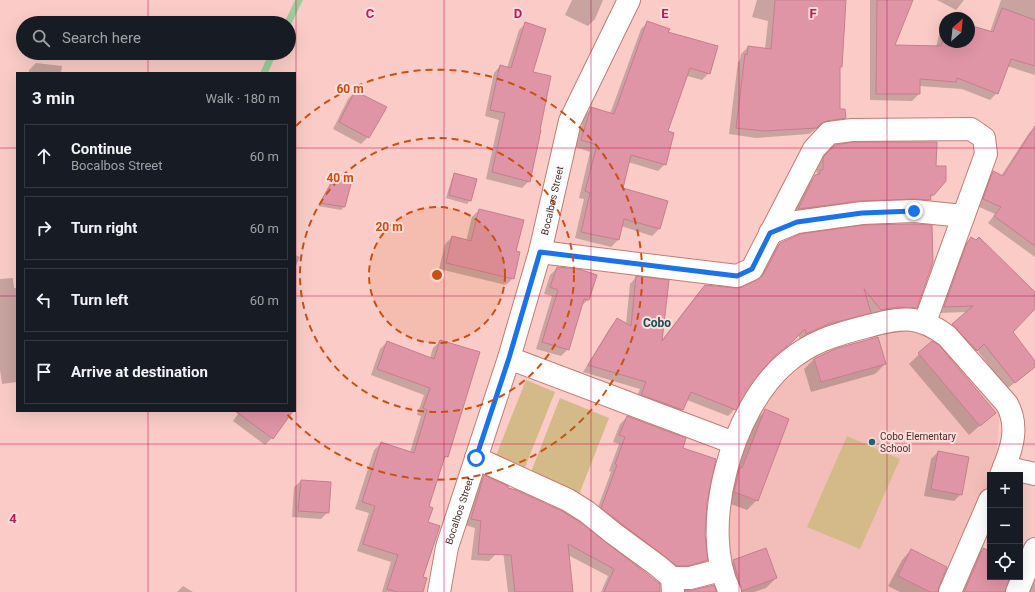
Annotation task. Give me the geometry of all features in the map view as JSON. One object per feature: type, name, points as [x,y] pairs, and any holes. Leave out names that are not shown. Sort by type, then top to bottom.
[{"type":"street","name":"Bocalbos Street","points":[[438,592],[447,547],[509,358],[540,252],[570,121],[629,0]]},
{"type":"street","points":[[540,252],[737,276],[752,269],[814,149],[829,133],[852,130],[971,129],[984,138],[986,154],[925,322]]},
{"type":"street","points":[[770,233],[797,222],[862,213],[914,211],[963,216]]},
{"type":"street","points":[[730,592],[721,570],[717,537],[719,506],[724,478],[734,443],[750,409],[766,384],[785,364],[811,345],[842,333],[904,318],[925,322],[937,328],[947,336],[1007,404],[1012,413],[1014,428],[1013,442],[1003,471],[1035,474]]},
{"type":"street","points":[[509,358],[734,443]]},
{"type":"street","points":[[476,458],[568,500],[587,512],[658,566],[673,585],[690,578],[721,570]]},
{"type":"street","points":[[950,592],[987,507]]},
{"type":"street","points":[[1017,592],[1035,549]]},
{"type":"shaded area","name":"Cobo Elementary School","points":[[916,326],[933,332],[1000,410],[995,472],[987,472],[987,492],[953,573],[938,592],[740,592],[726,561],[726,492],[761,403],[815,354]]},
{"type":"shaded area","points":[[526,380],[555,392],[524,470],[495,458]]},
{"type":"shaded area","points":[[560,398],[609,418],[578,497],[529,477]]},
{"type":"shaded area","points":[[847,436],[900,459],[860,549],[807,527]]},
{"type":"building","points":[[775,0],[846,0],[842,67],[840,67],[840,109],[845,109],[846,118],[827,121],[820,124],[817,128],[764,131],[736,128],[745,54],[747,55],[748,46],[771,49]]},
{"type":"building","points":[[877,0],[913,0],[895,45],[939,46],[939,48],[975,48],[975,27],[993,32],[1002,8],[1035,20],[1035,66],[1011,59],[998,94],[957,78],[956,82],[920,79],[920,94],[876,94]]},
{"type":"building","points":[[647,21],[670,29],[668,32],[718,46],[710,74],[690,68],[668,131],[674,133],[666,165],[631,155],[623,188],[668,201],[660,229],[624,219],[619,240],[581,232],[590,193],[585,191],[597,145],[581,140],[591,107],[614,114]]},
{"type":"building","points":[[525,22],[546,29],[533,72],[551,76],[530,182],[492,172],[505,113],[490,110],[500,65],[511,68]]},
{"type":"building","points":[[355,91],[387,107],[369,138],[339,122]]},
{"type":"building","points":[[1035,126],[1035,246],[994,216],[1001,207],[983,199],[993,171],[1003,176]]},
{"type":"building","points":[[853,142],[937,142],[936,166],[946,166],[946,181],[934,195],[930,195],[931,200],[914,199],[861,201],[798,209],[815,175],[820,174],[820,170],[823,170],[824,156],[835,145]]},
{"type":"building","points":[[454,173],[477,179],[471,201],[449,195]]},
{"type":"building","points":[[334,178],[351,184],[345,207],[320,203]]},
{"type":"building","points":[[479,209],[524,220],[516,251],[520,252],[514,279],[446,263],[452,236],[471,241]]},
{"type":"building","points":[[863,225],[932,225],[933,262],[917,308],[898,307],[881,310],[864,289],[871,313],[829,324],[806,334],[805,329],[777,354],[758,375],[736,410],[691,392],[683,410],[641,395],[646,382],[588,365],[617,318],[631,326],[636,276],[669,280],[662,341],[705,285],[736,288],[742,287],[757,280],[763,275],[780,243],[800,234]]},
{"type":"building","points":[[971,237],[976,240],[979,237],[1035,292],[1035,309],[1013,332],[1035,361],[1035,367],[1015,383],[984,344],[977,351],[952,324],[973,306],[944,307],[966,245]]},
{"type":"building","points":[[557,267],[579,269],[597,275],[589,300],[584,299],[569,350],[542,342],[558,290],[550,287]]},
{"type":"building","points":[[878,337],[886,364],[821,382],[814,359],[837,348]]},
{"type":"building","points":[[440,340],[480,352],[448,457],[445,456],[429,506],[433,508],[428,522],[440,526],[423,577],[427,578],[423,592],[397,592],[387,589],[398,555],[363,544],[375,506],[362,502],[381,442],[414,453],[427,410],[423,408],[430,388],[377,369],[387,341],[434,359]]},
{"type":"building","points":[[932,341],[939,345],[996,413],[980,426],[918,353]]},
{"type":"building","points":[[765,409],[789,419],[758,501],[734,492],[740,467],[742,468]]},
{"type":"building","points":[[236,412],[292,412],[273,439]]},
{"type":"building","points":[[627,416],[686,438],[683,448],[716,459],[707,503],[705,535],[708,560],[688,566],[677,566],[601,508],[617,465],[615,464],[625,437],[619,435]]},
{"type":"building","points":[[938,451],[969,457],[962,495],[931,489]]},
{"type":"building","points":[[484,475],[508,486],[508,488],[516,490],[562,511],[580,522],[660,584],[660,592],[604,592],[614,569],[568,544],[573,592],[515,592],[511,555],[478,554],[481,521],[471,519]]},
{"type":"building","points":[[301,480],[331,482],[329,513],[298,511]]},
{"type":"building","points":[[766,548],[777,578],[742,591],[733,560]]},
{"type":"building","points":[[983,548],[987,550],[987,580],[1009,580],[1005,592],[964,592]]},
{"type":"building","points":[[911,549],[947,567],[938,592],[930,592],[898,576]]},
{"type":"building","points":[[714,585],[717,592],[685,592],[685,590],[693,590]]},
{"type":"waterway","points":[[291,16],[299,0]]},
{"type":"waterway","points":[[264,72],[270,60]]},
{"type":"place","name":"Cobo Elementary School","points":[[872,442]]},
{"type":"district","name":"Cobo","points":[[657,323]]},
{"type":"route","points":[[476,458],[509,358],[540,252],[737,276],[752,269],[770,233],[797,222],[862,213],[914,211]]}]
